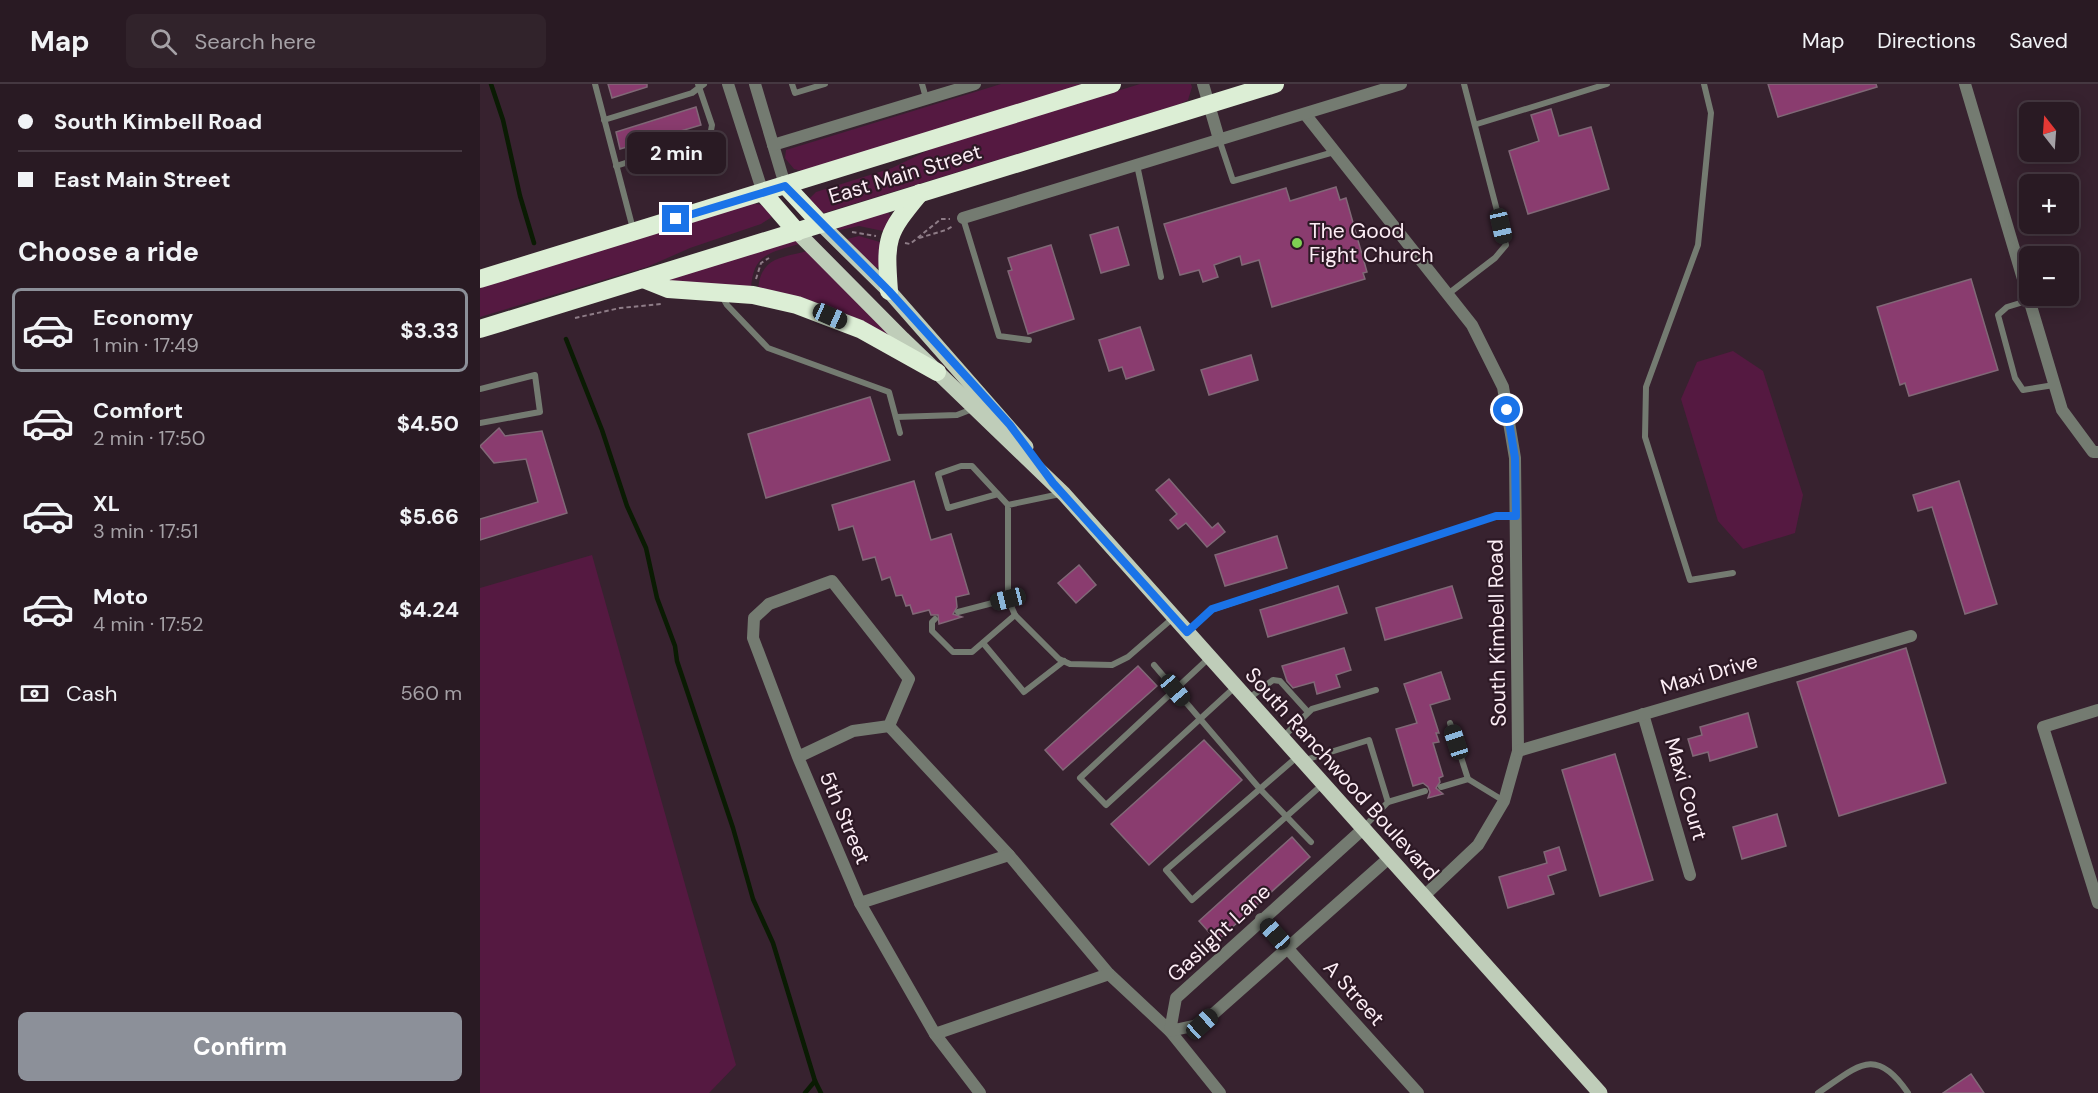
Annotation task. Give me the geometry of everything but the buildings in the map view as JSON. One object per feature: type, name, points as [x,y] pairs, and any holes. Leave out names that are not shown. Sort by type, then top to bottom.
[{"type":"highway","name":"East Main Street","points":[[480,279],[1112,84]]},
{"type":"highway","name":"East Main Street","points":[[480,330],[1275,84]]},
{"type":"highway","points":[[785,186],[821,224]]},
{"type":"highway","points":[[763,193],[797,232]]},
{"type":"highway","points":[[889,291],[888,240],[897,220],[920,193]]},
{"type":"highway","points":[[643,279],[668,289],[753,296],[830,316],[860,329],[937,372]]},
{"type":"main road","name":"South Ranchwood Boulevard","points":[[821,224],[889,291],[1010,425],[1059,488],[1600,1093]]},
{"type":"main road","name":"South Ranchwood Boulevard","points":[[797,232],[937,372],[1059,488]]},
{"type":"street","points":[[728,84],[763,193]]},
{"type":"street","points":[[755,84],[785,186]]},
{"type":"street","points":[[772,144],[975,84]]},
{"type":"street","points":[[1203,84],[1219,139]]},
{"type":"street","points":[[963,218],[1401,84]]},
{"type":"street","points":[[1965,84],[2019,263]]},
{"type":"street","name":"South Kimbell Road","points":[[1305,114],[1472,325],[1503,387],[1515,458],[1518,751],[1504,801],[1478,845],[1424,897]]},
{"type":"street","points":[[2032,306],[2062,410],[2096,452]]},
{"type":"street","name":"5th Street","points":[[889,726],[909,679],[832,581],[769,604],[754,618],[753,638],[798,757],[860,903],[935,1034],[980,1093]]},
{"type":"street","name":"Maxi Drive","points":[[1518,751],[1911,636]]},
{"type":"street","points":[[2097,894],[2043,727],[2098,710]]},
{"type":"street","name":"Maxi Court","points":[[1643,714],[1690,875]]},
{"type":"street","points":[[798,757],[853,731],[889,726],[1009,855],[1109,974],[1170,1031],[1219,1092]]},
{"type":"street","name":"Gaslight Lane","points":[[1170,1031],[1176,998],[1363,829]]},
{"type":"street","points":[[860,903],[1009,855]]},
{"type":"street","points":[[1170,1031],[1202,1024],[1389,858]]},
{"type":"street","name":"A Street","points":[[1261,920],[1418,1093]]},
{"type":"street","points":[[935,1034],[1109,974]]},
{"type":"lane","points":[[595,84],[633,232]]},
{"type":"lane","points":[[792,84],[795,93],[825,84]]},
{"type":"lane","points":[[922,84],[926,99]]},
{"type":"lane","points":[[1448,294],[1496,258],[1506,245],[1477,124],[1464,84]]},
{"type":"lane","points":[[1477,124],[1607,84]]},
{"type":"lane","points":[[1704,84],[1711,113],[1698,245],[1646,387],[1645,437],[1690,580],[1733,573]]},
{"type":"lane","points":[[604,120],[692,93],[700,85],[712,124],[711,136],[616,166]]},
{"type":"lane","points":[[1219,139],[1233,181],[1334,152]]},
{"type":"lane","points":[[1137,165],[1161,277]]},
{"type":"lane","points":[[963,218],[999,336],[1029,340]]},
{"type":"lane","points":[[720,293],[727,305],[768,348],[889,392],[900,433]]},
{"type":"lane","points":[[2019,303],[2007,307],[1998,315],[2015,378],[2023,390],[2055,385]]},
{"type":"lane","points":[[480,389],[535,375],[540,412],[480,423]]},
{"type":"lane","points":[[896,417],[957,415],[975,408]]},
{"type":"lane","points":[[998,494],[948,508],[938,474],[968,464],[998,494],[1008,505],[1008,599],[1015,615],[1064,661],[1070,664],[1112,665],[1128,657],[1174,617]]},
{"type":"lane","points":[[1008,505],[1059,488]]},
{"type":"lane","points":[[1187,632],[1212,609],[1496,516],[1516,516]]},
{"type":"lane","points":[[958,612],[1008,599]]},
{"type":"lane","points":[[935,620],[932,622],[932,631],[953,652],[972,652],[1015,615]]},
{"type":"lane","points":[[983,643],[1024,692],[1064,661]]},
{"type":"lane","points":[[1210,658],[1080,778],[1106,805],[1236,687]]},
{"type":"lane","points":[[1154,665],[1260,789],[1311,842]]},
{"type":"lane","points":[[1248,700],[1273,680],[1280,681],[1308,712]]},
{"type":"lane","points":[[1281,738],[1308,712],[1376,690]]},
{"type":"lane","points":[[1450,723],[1468,779],[1504,801]]},
{"type":"lane","points":[[1323,784],[1192,900],[1166,870],[1260,789],[1300,759],[1369,740],[1388,802]]},
{"type":"lane","points":[[1441,787],[1468,779]]},
{"type":"lane","points":[[1363,829],[1388,802],[1425,791]]},
{"type":"lane","points":[[1818,1093],[1854,1069],[1874,1063],[1882,1065],[1908,1093]]},
{"type":"path","points":[[963,218],[946,230],[916,239],[941,219],[963,218]]},
{"type":"shaded area","points":[[1001,84],[1087,84],[802,171],[794,169],[785,158],[786,150]]},
{"type":"shaded area","points":[[1140,84],[1191,84],[1192,87],[1188,100],[1180,104],[824,213],[807,201],[816,192],[892,168],[937,146]]},
{"type":"shaded area","points":[[751,203],[762,205],[772,217],[761,224],[690,248],[647,267],[480,317],[480,286]]},
{"type":"shaded area","points":[[888,212],[891,217],[883,231],[859,226],[836,231],[841,226]]},
{"type":"shaded area","points":[[859,236],[880,242],[879,267],[875,268],[847,239]]},
{"type":"shaded area","points":[[795,240],[799,244],[772,253],[759,261],[752,277],[751,289],[669,283],[668,280]]},
{"type":"shaded area","points":[[807,251],[899,342],[758,289],[760,278],[768,265],[781,258]]},
{"type":"shaded area","points":[[1733,351],[1763,371],[1803,495],[1795,533],[1743,549],[1718,521],[1681,399],[1697,362]]},
{"type":"shaded area","points":[[592,555],[736,1065],[709,1093],[480,1093],[480,588]]},
{"type":"waterway","points":[[491,84],[503,120],[520,196],[534,243]]},
{"type":"waterway","points":[[566,339],[602,430],[627,506],[646,548],[657,598],[675,646],[677,661],[733,828],[753,899],[773,943],[815,1081],[821,1093]]},
{"type":"waterway","points":[[805,1093],[815,1081]]},
{"type":"place","name":"The Good Fight Church","points":[[1297,243]]},
{"type":"route","points":[[676,219],[785,186],[889,291],[1010,425],[1053,483],[1187,632],[1212,609],[1496,516],[1516,516],[1515,458],[1507,410]]}]
